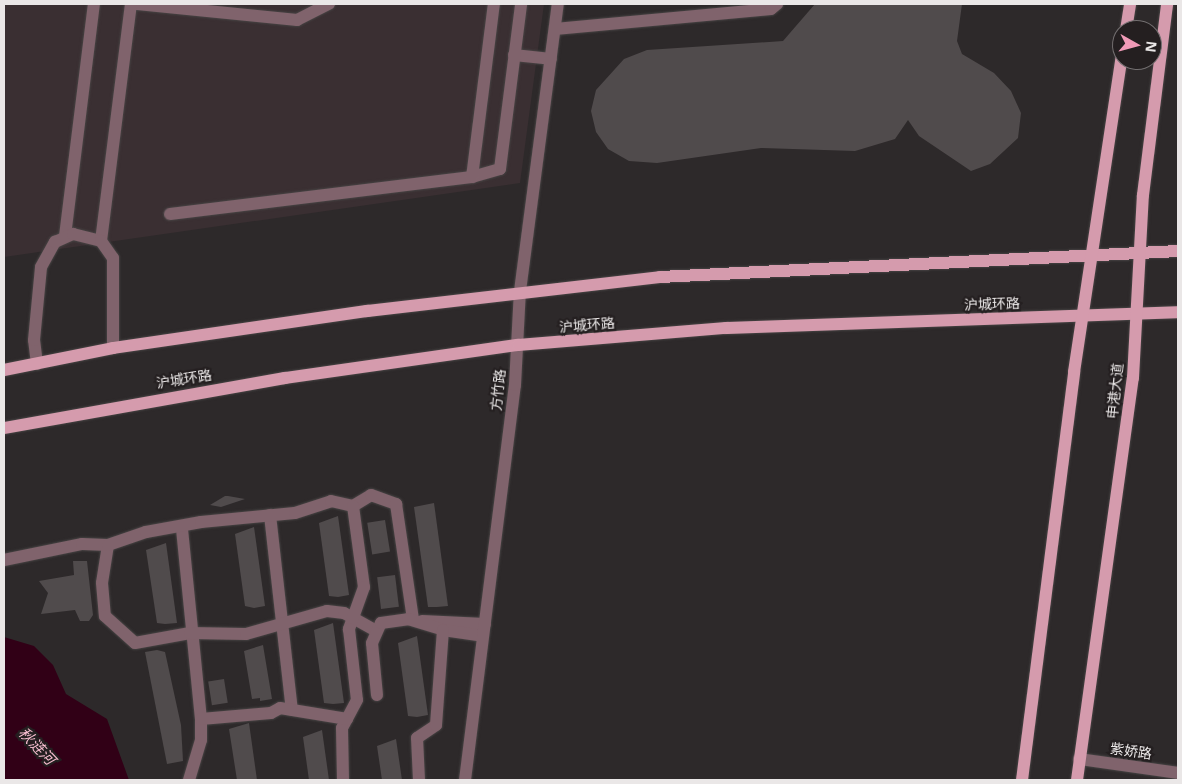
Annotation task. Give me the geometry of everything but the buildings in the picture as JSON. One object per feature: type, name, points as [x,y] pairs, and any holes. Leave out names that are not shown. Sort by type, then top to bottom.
[{"type":"main road","points":[[1128,20],[1130,4]]},
{"type":"main road","name":"申港大道","points":[[1077,780],[1110,556],[1137,314],[1140,251],[1167,4]]},
{"type":"main road","points":[[1022,780],[1082,315],[1120,70]]},
{"type":"main road","points":[[4,370],[113,348],[520,291],[757,270],[1092,253],[1178,251]]},
{"type":"main road","name":"沪城环路","points":[[4,428],[275,379],[518,346],[726,328],[1178,312]]},
{"type":"street","points":[[65,236],[94,4]]},
{"type":"street","points":[[101,241],[131,4]]},
{"type":"street","points":[[137,4],[297,20],[328,4]]},
{"type":"street","points":[[472,177],[494,4]]},
{"type":"street","points":[[170,214],[472,177],[500,169],[521,4]]},
{"type":"street","name":"方竹路","points":[[465,780],[518,346],[520,291],[558,4]]},
{"type":"street","points":[[555,28],[771,9],[777,4]]},
{"type":"street","points":[[514,55],[551,58]]},
{"type":"street","points":[[37,364],[34,340],[41,267],[48,250],[65,236],[82,234],[101,241],[114,258],[116,270],[113,348]]},
{"type":"street","points":[[4,560],[82,544],[108,545],[146,532],[182,529],[201,522],[296,513],[330,501],[353,506],[371,495],[396,504],[417,620]]},
{"type":"street","points":[[343,780],[340,746],[347,719],[357,700],[350,629],[364,587],[353,506]]},
{"type":"street","points":[[270,515],[292,710]]},
{"type":"street","points":[[182,529],[190,633],[201,719],[201,740],[188,780]]},
{"type":"street","points":[[108,545],[102,598],[109,622],[135,643],[190,633],[246,634],[283,627],[302,616],[327,611],[353,617],[375,630]]},
{"type":"street","points":[[375,630],[394,618],[484,630]]},
{"type":"street","points":[[417,620],[443,630],[484,630]]},
{"type":"street","points":[[375,630],[378,695]]},
{"type":"street","points":[[419,780],[417,738],[436,726],[443,630]]},
{"type":"street","points":[[201,719],[292,710],[347,719]]},
{"type":"street","name":"紫娇路","points":[[1079,760],[1178,773]]},
{"type":"shaded area","points":[[4,4],[544,4],[520,183],[4,257]]},
{"type":"water","name":"秋涟河","points":[[4,637],[34,646],[53,665],[66,694],[107,719],[129,780],[4,780]]}]
